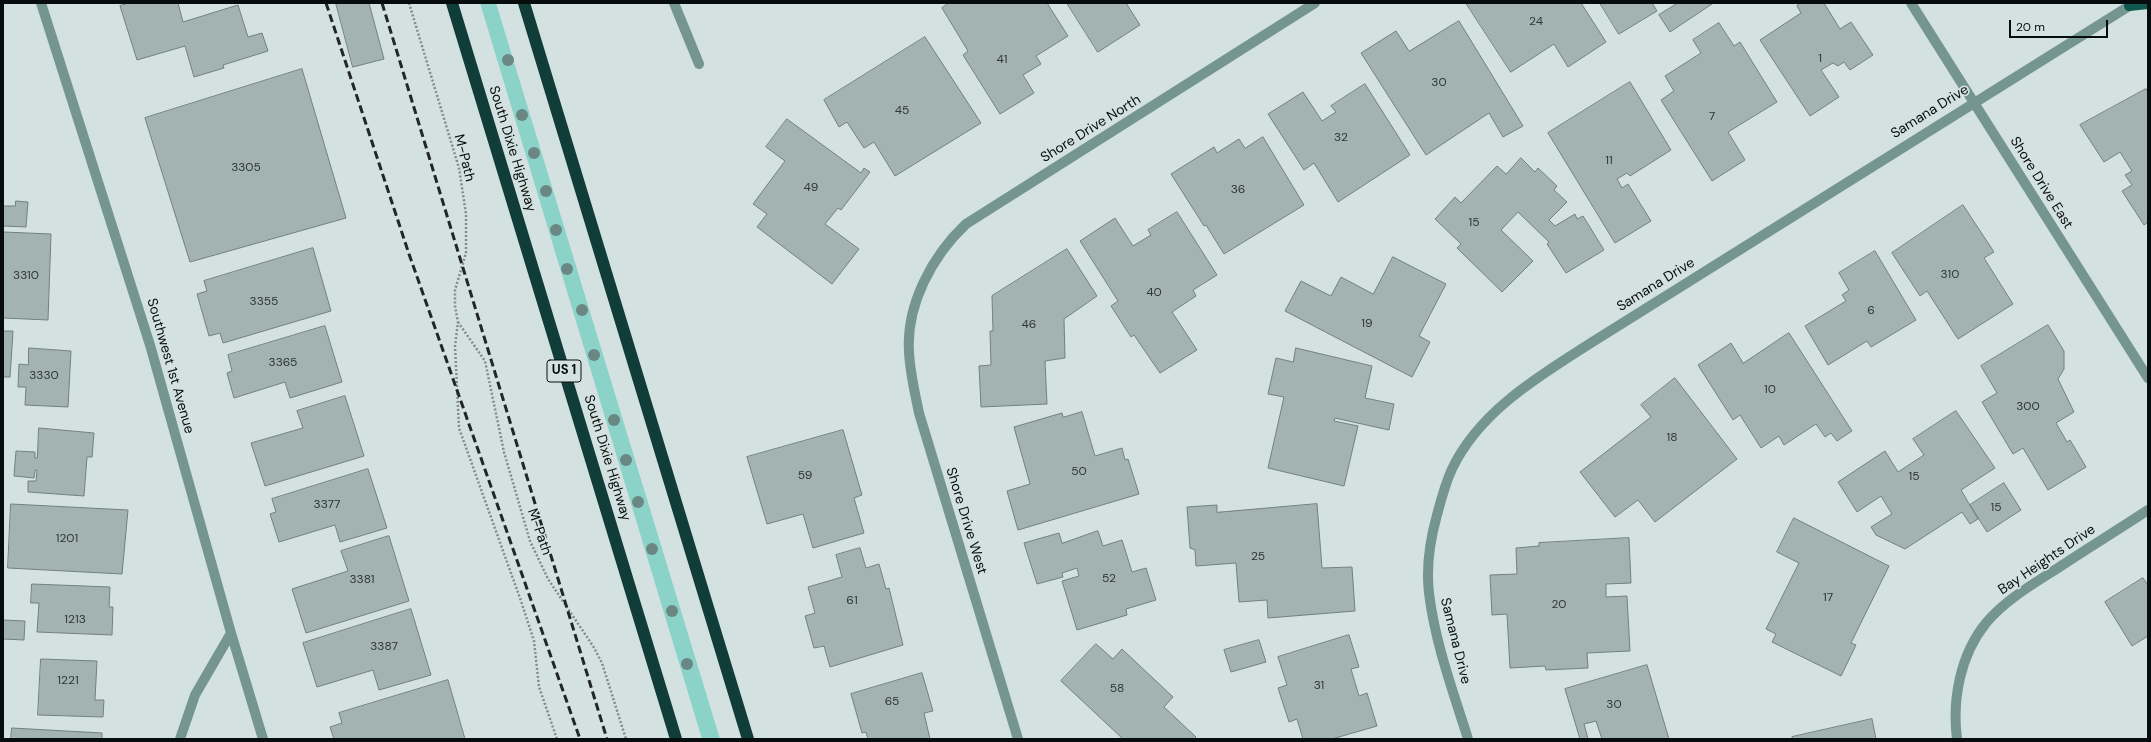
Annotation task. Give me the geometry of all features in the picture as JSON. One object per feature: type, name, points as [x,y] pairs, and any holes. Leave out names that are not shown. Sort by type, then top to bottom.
[{"type":"highway","name":"South Dixie Highway","points":[[452,3],[676,739]]},
{"type":"highway","points":[[524,3],[748,739]]},
{"type":"main road","points":[[2131,5],[2148,4]]},
{"type":"street","name":"Southwest 1st Avenue","points":[[41,3],[150,345],[231,633],[263,739]]},
{"type":"street","points":[[674,3],[699,64]]},
{"type":"street","name":"Shore Drive North","points":[[915,308],[922,285],[937,256],[951,238],[966,224],[1315,3]]},
{"type":"street","name":"Shore Drive East","points":[[1911,3],[2148,378]]},
{"type":"street","name":"Samana Drive","points":[[1468,739],[1437,639],[1429,592],[1429,562],[1432,532],[1452,469],[1470,442],[1493,414],[1520,390],[1550,369],[1973,102],[2131,5]]},
{"type":"street","name":"Shore Drive West","points":[[915,308],[910,329],[909,351],[911,377],[919,413],[1018,739]]},
{"type":"street","name":"Bay Heights Drive","points":[[1957,739],[1955,709],[1959,685],[1974,640],[1986,623],[2021,592],[2148,510]]},
{"type":"street","points":[[180,739],[195,695],[231,633]]},
{"type":"path","name":"M-Path","points":[[409,3],[459,168],[466,214],[466,253],[455,290],[455,306],[458,322],[455,346],[459,428],[522,601],[534,641],[539,687],[557,739]]},
{"type":"path","name":"M-Path","points":[[458,322],[485,361],[504,452],[530,541],[548,579],[593,646],[602,663],[626,739]]},
{"type":"shaded area","points":[[480,3],[496,3],[720,739],[702,739]]},
{"type":"building","points":[[129,3],[178,3],[183,22],[238,5],[248,37],[262,33],[268,51],[223,65],[224,68],[194,77],[185,46],[137,60],[120,6]]},
{"type":"building","points":[[336,3],[369,3],[384,59],[353,67]]},
{"type":"building","points":[[949,3],[1047,3],[1068,36],[1036,56],[1041,64],[1023,75],[1034,93],[1000,114],[963,55],[968,51],[942,8]]},
{"type":"building","points":[[1067,3],[1126,3],[1140,25],[1098,52]]},
{"type":"building","points":[[1466,3],[1581,3],[1606,42],[1568,67],[1554,44],[1511,72]]},
{"type":"building","points":[[1600,3],[1652,3],[1657,11],[1619,34]]},
{"type":"building","points":[[1678,3],[1712,4],[1670,32],[1659,15]]},
{"type":"building","points":[[1801,3],[1824,3],[1840,29],[1851,22],[1873,55],[1850,70],[1844,62],[1838,66],[1833,63],[1821,70],[1839,97],[1810,116],[1760,40],[1801,13],[1797,6]]},
{"type":"building","points":[[1459,21],[1523,126],[1503,137],[1489,113],[1426,155],[1361,53],[1396,31],[1409,51]]},
{"type":"building","points":[[1719,23],[1734,46],[1740,42],[1777,102],[1728,132],[1745,160],[1712,181],[1661,100],[1674,91],[1665,76],[1701,53],[1693,40]]},
{"type":"building","points":[[925,37],[981,123],[895,176],[874,142],[864,148],[847,122],[839,127],[824,100]]},
{"type":"building","points":[[302,69],[346,218],[190,262],[145,118]]},
{"type":"building","points":[[1630,82],[1671,150],[1630,176],[1627,173],[1617,179],[1622,188],[1628,184],[1651,221],[1615,243],[1548,133]]},
{"type":"building","points":[[1365,84],[1410,155],[1338,202],[1314,163],[1304,170],[1268,114],[1303,92],[1322,121],[1336,112],[1331,106]]},
{"type":"building","points":[[2146,89],[2148,92],[2148,222],[2144,225],[2122,191],[2132,185],[2125,175],[2132,171],[2120,152],[2104,162],[2080,125]]},
{"type":"building","points":[[787,119],[861,173],[864,168],[870,172],[841,210],[838,208],[825,224],[859,249],[832,284],[757,227],[767,214],[753,204],[785,161],[766,147]]},
{"type":"building","points":[[1263,137],[1304,205],[1224,254],[1206,225],[1204,226],[1171,174],[1214,147],[1217,153],[1239,139],[1245,148]]},
{"type":"building","points":[[1521,158],[1535,172],[1538,168],[1557,186],[1554,190],[1567,202],[1549,220],[1555,226],[1575,214],[1577,219],[1583,216],[1604,250],[1566,273],[1547,244],[1549,242],[1518,212],[1501,230],[1533,261],[1502,292],[1457,248],[1461,244],[1435,219],[1455,197],[1461,203],[1497,166],[1506,174]]},
{"type":"building","points":[[16,201],[28,202],[26,227],[3,226],[3,206],[15,206]]},
{"type":"building","points":[[1963,205],[1994,252],[1984,258],[2013,304],[1958,339],[1927,291],[1920,296],[1892,253]]},
{"type":"building","points":[[1177,212],[1217,275],[1193,290],[1196,296],[1172,312],[1197,350],[1160,373],[1134,335],[1131,337],[1111,306],[1118,301],[1080,241],[1115,218],[1133,246],[1151,235],[1148,230]]},
{"type":"building","points":[[3,232],[51,234],[48,320],[3,318]]},
{"type":"building","points":[[313,248],[331,311],[223,343],[220,333],[209,336],[197,294],[207,291],[204,281]]},
{"type":"building","points":[[1067,249],[1097,296],[1064,319],[1065,358],[1045,361],[1047,404],[981,407],[979,366],[991,365],[990,331],[993,331],[992,296]]},
{"type":"building","points":[[1875,251],[1916,320],[1871,347],[1867,341],[1828,365],[1805,326],[1846,301],[1842,295],[1849,290],[1839,273]]},
{"type":"building","points":[[1393,257],[1446,284],[1419,336],[1430,342],[1412,377],[1285,311],[1301,281],[1331,296],[1341,277],[1373,294]]},
{"type":"building","points":[[2048,325],[2064,351],[2064,369],[2058,379],[2074,412],[2056,423],[2067,442],[2070,440],[2086,467],[2048,490],[2023,448],[2013,454],[1982,402],[1997,393],[1981,366]]},
{"type":"building","points":[[325,326],[342,382],[290,398],[285,382],[234,398],[227,373],[232,371],[228,355]]},
{"type":"building","points":[[3,331],[13,331],[10,377],[3,377]]},
{"type":"building","points":[[1789,333],[1852,431],[1837,441],[1831,433],[1825,437],[1816,424],[1784,445],[1779,436],[1761,448],[1740,415],[1733,420],[1698,365],[1731,343],[1743,363]]},
{"type":"building","points":[[29,348],[71,351],[68,407],[25,405],[26,387],[18,387],[19,364],[28,365]]},
{"type":"building","points":[[1296,348],[1372,366],[1365,398],[1394,404],[1389,430],[1335,418],[1334,421],[1358,426],[1344,486],[1268,468],[1284,397],[1268,394],[1276,358],[1293,362]]},
{"type":"building","points":[[1675,378],[1737,459],[1655,522],[1638,500],[1615,517],[1580,472],[1651,417],[1641,405]]},
{"type":"building","points":[[345,396],[364,456],[265,486],[251,443],[303,428],[297,411]]},
{"type":"building","points":[[1956,411],[1995,468],[1961,490],[1978,519],[1970,524],[1962,512],[1905,549],[1876,535],[1871,527],[1892,514],[1881,496],[1857,512],[1838,482],[1885,451],[1898,472],[1924,455],[1913,439]]},
{"type":"building","points":[[1082,412],[1095,456],[1122,448],[1125,460],[1128,459],[1139,494],[1018,530],[1007,491],[1030,484],[1014,427],[1062,413],[1063,417]]},
{"type":"building","points":[[39,428],[94,433],[92,457],[87,457],[84,496],[28,492],[28,481],[36,481],[37,470],[35,470],[34,478],[14,476],[16,451],[35,452],[35,458],[37,458]]},
{"type":"building","points":[[843,430],[862,495],[854,498],[864,533],[813,548],[803,514],[767,524],[747,457]]},
{"type":"building","points":[[368,469],[387,528],[340,542],[335,525],[279,542],[270,514],[276,512],[272,499]]},
{"type":"building","points":[[2004,483],[2021,510],[1987,532],[1970,505]]},
{"type":"building","points":[[11,504],[128,510],[122,574],[8,568]]},
{"type":"building","points":[[1317,504],[1322,568],[1352,567],[1355,611],[1268,618],[1267,600],[1239,602],[1236,563],[1196,566],[1195,550],[1190,548],[1187,507],[1217,505],[1217,512]]},
{"type":"building","points":[[1794,518],[1889,566],[1851,643],[1856,645],[1841,676],[1772,642],[1776,634],[1766,629],[1799,563],[1777,552]]},
{"type":"building","points":[[1098,531],[1103,546],[1122,540],[1132,572],[1146,568],[1156,600],[1126,609],[1127,615],[1077,630],[1062,581],[1079,576],[1077,568],[1062,573],[1063,577],[1037,584],[1024,543],[1059,533],[1062,543]]},
{"type":"building","points":[[389,536],[409,601],[306,633],[292,589],[348,571],[341,551]]},
{"type":"building","points":[[1629,538],[1631,583],[1606,584],[1606,597],[1627,596],[1630,651],[1587,653],[1588,668],[1546,670],[1545,666],[1510,668],[1507,614],[1492,615],[1490,575],[1517,574],[1516,548],[1539,546],[1539,543]]},
{"type":"building","points":[[860,548],[866,568],[879,564],[886,589],[889,588],[903,645],[830,667],[824,646],[814,648],[805,616],[815,613],[808,587],[842,577],[836,555]]},
{"type":"building","points":[[2143,578],[2148,585],[2148,636],[2132,646],[2105,602]]},
{"type":"building","points":[[32,584],[110,587],[109,607],[113,607],[112,635],[37,632],[39,603],[31,603]]},
{"type":"building","points":[[411,609],[431,675],[379,690],[373,670],[317,687],[303,643]]},
{"type":"building","points":[[3,620],[25,621],[24,640],[3,639]]},
{"type":"building","points":[[1349,635],[1359,667],[1351,669],[1359,696],[1367,693],[1377,726],[1332,739],[1303,739],[1297,719],[1289,722],[1278,688],[1287,685],[1278,657]]},
{"type":"building","points":[[1259,640],[1266,662],[1231,672],[1224,650]]},
{"type":"building","points":[[1096,644],[1113,659],[1122,649],[1173,697],[1164,707],[1196,737],[1194,739],[1123,739],[1061,681]]},
{"type":"building","points":[[41,659],[97,661],[95,700],[104,700],[103,717],[38,715]]},
{"type":"building","points":[[1647,665],[1669,739],[1602,739],[1596,721],[1584,724],[1588,739],[1580,739],[1565,689]]},
{"type":"building","points":[[922,673],[933,711],[924,713],[930,739],[868,739],[866,732],[862,733],[851,694]]},
{"type":"building","points":[[448,680],[465,739],[334,739],[330,727],[342,723],[339,713]]},
{"type":"building","points":[[1872,719],[1876,739],[1792,739],[1792,737]]},
{"type":"building","points":[[12,728],[102,733],[102,739],[11,739]]},
{"type":"railway","points":[[326,3],[409,254],[580,739]]},
{"type":"railway","points":[[382,3],[607,739]]}]
